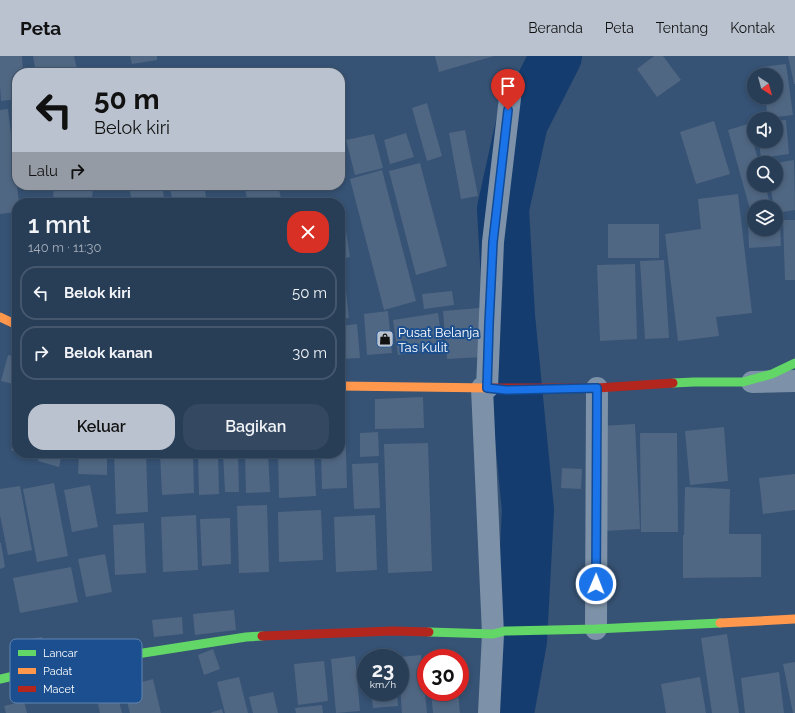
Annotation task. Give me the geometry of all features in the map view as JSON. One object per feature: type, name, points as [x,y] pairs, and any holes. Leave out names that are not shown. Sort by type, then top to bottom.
[{"type":"street","points":[[489,713],[499,633],[489,324],[493,242],[512,81]]},
{"type":"street","points":[[0,317],[12,323]]},
{"type":"street","points":[[743,382],[772,374],[795,363]]},
{"type":"street","points":[[345,386],[594,388],[694,382],[795,381]]},
{"type":"street","points":[[587,629],[594,388]]},
{"type":"street","points":[[142,654],[246,638],[393,631],[499,633],[795,619]]},
{"type":"street","points":[[0,679],[10,677]]},
{"type":"building","points":[[0,56],[22,56],[23,68],[12,68],[12,100],[1,101]]},
{"type":"building","points":[[33,56],[74,56],[77,68],[35,68]]},
{"type":"building","points":[[130,56],[157,56],[157,60],[132,64]]},
{"type":"building","points":[[435,56],[494,56],[439,72]]},
{"type":"building","points":[[654,56],[663,56],[681,80],[657,97],[637,69]]},
{"type":"building","points":[[788,56],[795,56],[795,84],[794,84]]},
{"type":"building","points":[[786,64],[793,115],[783,116],[783,112],[767,112],[766,104],[783,104],[783,68],[761,67]]},
{"type":"building","points":[[427,103],[442,156],[427,161],[412,108]]},
{"type":"building","points":[[8,109],[12,143],[12,190],[17,190],[18,198],[12,198],[12,213],[0,214],[0,110]]},
{"type":"building","points":[[783,120],[786,120],[789,154],[761,156],[760,148],[783,148]]},
{"type":"building","points":[[714,121],[730,174],[696,184],[680,132]]},
{"type":"building","points":[[747,124],[747,148],[755,148],[757,156],[747,156],[747,192],[767,192],[769,200],[747,200],[728,130]]},
{"type":"building","points":[[465,130],[478,196],[461,199],[449,133]]},
{"type":"building","points":[[406,133],[414,157],[390,164],[384,140]]},
{"type":"building","points":[[374,134],[383,168],[355,175],[346,140]]},
{"type":"building","points":[[794,160],[795,210],[783,212],[783,200],[773,200],[771,192],[783,192],[783,162]]},
{"type":"building","points":[[420,163],[447,266],[416,275],[389,171]]},
{"type":"building","points":[[382,170],[416,301],[384,310],[350,179]]},
{"type":"building","points":[[54,190],[93,190],[92,198],[53,198]]},
{"type":"building","points":[[130,190],[163,190],[164,198],[131,198]]},
{"type":"building","points":[[170,190],[205,190],[206,198],[172,198]]},
{"type":"building","points":[[245,190],[279,190],[281,198],[247,198]]},
{"type":"building","points":[[738,194],[752,313],[716,317],[719,336],[678,341],[665,234],[701,229],[698,199]]},
{"type":"building","points":[[783,220],[795,220],[795,280],[785,280]]},
{"type":"building","points":[[345,224],[350,257],[345,258]]},
{"type":"building","points":[[608,224],[659,224],[659,258],[608,258]]},
{"type":"building","points":[[749,236],[781,236],[781,246],[749,248]]},
{"type":"building","points":[[664,260],[669,338],[645,339],[640,261]]},
{"type":"building","points":[[635,264],[637,339],[600,341],[597,265]]},
{"type":"building","points":[[345,283],[349,318],[345,318]]},
{"type":"building","points":[[452,291],[454,305],[424,309],[422,294]]},
{"type":"building","points":[[480,308],[484,357],[447,359],[443,311]]},
{"type":"building","points":[[388,311],[392,353],[367,355],[364,314]]},
{"type":"building","points":[[438,313],[443,348],[398,355],[393,320]]},
{"type":"building","points":[[357,324],[360,358],[345,359],[345,325]]},
{"type":"building","points":[[8,355],[12,356],[12,384],[1,381]]},
{"type":"building","points":[[423,397],[424,428],[375,429],[375,399]]},
{"type":"building","points":[[345,416],[347,488],[322,489],[321,458],[345,458]]},
{"type":"building","points":[[635,424],[640,529],[605,531],[600,426]]},
{"type":"building","points":[[724,427],[728,481],[690,485],[685,431]]},
{"type":"building","points":[[378,432],[379,456],[360,457],[360,433]]},
{"type":"building","points":[[640,433],[677,433],[678,532],[641,532]]},
{"type":"building","points":[[428,443],[432,571],[388,573],[384,444]]},
{"type":"building","points":[[39,458],[61,458],[59,467],[38,461]]},
{"type":"building","points":[[79,458],[107,458],[107,475],[78,474]]},
{"type":"building","points":[[114,458],[146,458],[148,512],[116,514]]},
{"type":"building","points":[[160,458],[193,458],[194,493],[162,495]]},
{"type":"building","points":[[198,458],[218,458],[219,494],[199,495]]},
{"type":"building","points":[[223,458],[238,458],[239,492],[225,492]]},
{"type":"building","points":[[245,458],[268,458],[270,492],[246,493]]},
{"type":"building","points":[[278,458],[314,458],[316,496],[279,498]]},
{"type":"building","points":[[378,463],[380,508],[354,509],[352,464]]},
{"type":"building","points":[[562,468],[582,469],[581,489],[561,488]]},
{"type":"building","points":[[795,474],[795,510],[763,514],[759,478]]},
{"type":"building","points":[[54,483],[68,556],[37,562],[23,489]]},
{"type":"building","points":[[90,485],[98,527],[72,532],[64,490]]},
{"type":"building","points":[[20,486],[32,550],[8,555],[0,515],[0,489]]},
{"type":"building","points":[[685,487],[730,489],[729,534],[761,534],[761,577],[683,578]]},
{"type":"building","points":[[267,505],[269,572],[239,573],[237,506]]},
{"type":"building","points":[[321,510],[323,560],[279,562],[278,512]]},
{"type":"building","points":[[196,515],[198,570],[163,572],[161,517]]},
{"type":"building","points":[[375,515],[377,570],[336,572],[334,517]]},
{"type":"building","points":[[230,518],[231,564],[202,566],[200,519]]},
{"type":"building","points":[[144,523],[146,573],[115,575],[113,525]]},
{"type":"building","points":[[0,543],[5,567],[0,569]]},
{"type":"building","points":[[105,554],[112,592],[86,597],[78,559]]},
{"type":"building","points":[[71,567],[78,602],[20,613],[13,578]]},
{"type":"building","points":[[234,610],[236,630],[195,635],[193,614]]},
{"type":"building","points":[[182,617],[183,634],[154,637],[152,620]]},
{"type":"building","points":[[727,634],[739,713],[712,713],[701,638]]},
{"type":"building","points":[[42,637],[42,639],[31,639]]},
{"type":"building","points":[[213,649],[220,669],[204,675],[198,655]]},
{"type":"building","points":[[417,655],[417,701],[426,701],[427,713],[402,713],[401,701],[409,701],[409,656]]},
{"type":"building","points":[[355,656],[357,701],[359,701],[360,711],[336,713],[331,659]]},
{"type":"building","points":[[324,661],[328,701],[298,705],[294,664]]},
{"type":"building","points":[[795,662],[795,713],[793,713],[783,664]]},
{"type":"building","points":[[779,672],[784,713],[745,713],[741,678]]},
{"type":"building","points":[[239,677],[248,713],[225,713],[217,682]]},
{"type":"building","points":[[700,677],[706,713],[666,713],[661,684]]},
{"type":"building","points":[[153,679],[161,713],[130,713],[127,703],[142,703],[142,682]]},
{"type":"building","points":[[273,692],[278,713],[253,713],[249,697]]},
{"type":"building","points":[[372,701],[398,701],[398,706],[373,708]]},
{"type":"building","points":[[432,701],[459,701],[460,713],[433,713]]},
{"type":"building","points":[[16,703],[24,703],[27,713],[6,713],[4,706]]},
{"type":"building","points":[[119,703],[122,713],[100,713],[98,704]]},
{"type":"building","points":[[322,705],[323,713],[296,713],[295,708]]},
{"type":"building","points":[[222,709],[223,713],[210,713]]},
{"type":"waterway","points":[[508,713],[521,641],[528,510],[509,316],[503,209],[522,123],[556,56]]},
{"type":"traffic: fast","points":[[673,383],[743,382],[772,374],[795,363]]},
{"type":"traffic: fast","points":[[429,632],[493,634],[505,631],[596,629],[720,623]]},
{"type":"traffic: fast","points":[[142,653],[246,637],[262,636]]},
{"type":"traffic: fast","points":[[0,679],[10,677]]},
{"type":"traffic: slow","points":[[0,317],[12,323]]},
{"type":"traffic: slow","points":[[345,386],[492,388]]},
{"type":"traffic: slow","points":[[720,623],[795,619]]},
{"type":"traffic: jam","points":[[492,388],[597,388],[673,383]]},
{"type":"traffic: jam","points":[[262,636],[393,631],[429,632]]},
{"type":"place","name":"Pusat Belanja Tas Kulit","points":[[385,339]]},
{"type":"route","points":[[508,110],[493,242],[487,388],[506,390],[597,388],[596,584]]}]
